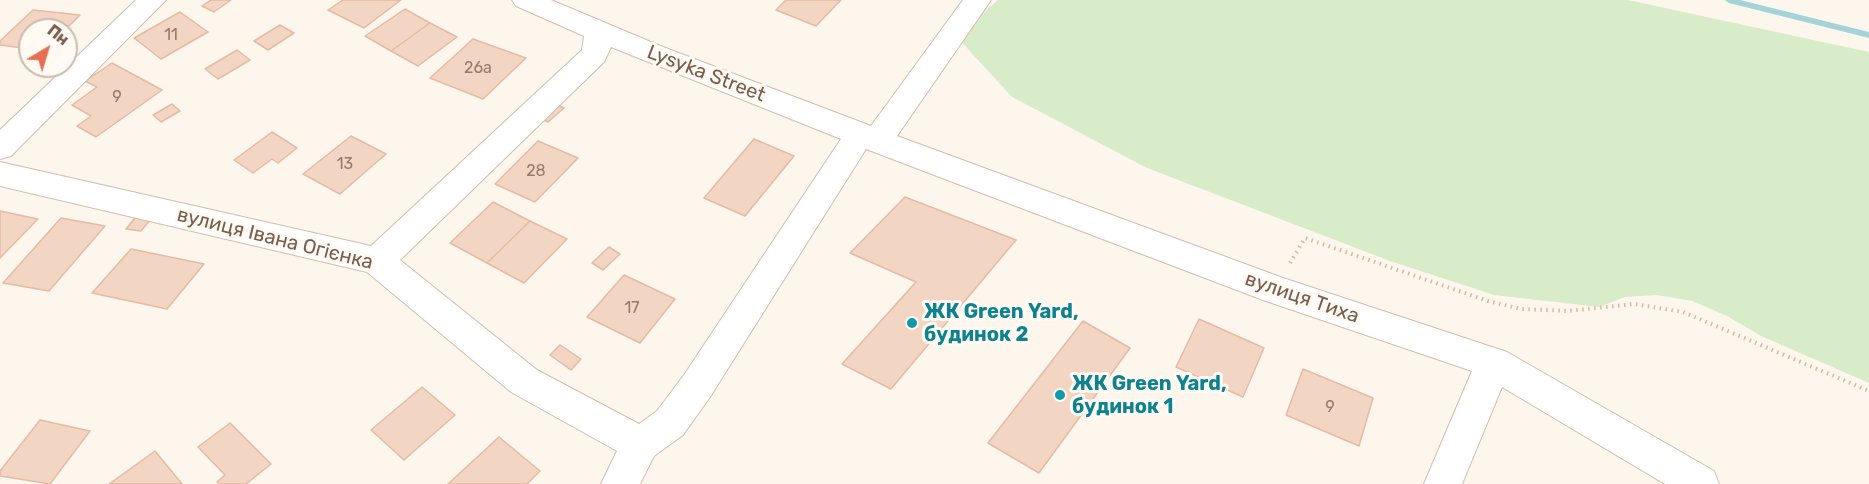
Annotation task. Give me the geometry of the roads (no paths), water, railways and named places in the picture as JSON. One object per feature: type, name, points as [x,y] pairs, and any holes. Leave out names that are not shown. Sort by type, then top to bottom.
[{"type":"street","points":[[0,148],[152,0]]},
{"type":"street","name":"Lysyka Street","points":[[526,0],[664,58],[875,140]]},
{"type":"street","points":[[620,484],[641,444],[670,423],[977,0]]},
{"type":"street","points":[[376,261],[531,112],[594,55],[599,43],[598,29]]},
{"type":"street","name":"вулиця Тиха","points":[[875,140],[1275,290],[1494,363],[1700,484]]},
{"type":"street","name":"вулиця Івана Огієнка","points":[[0,174],[376,261],[524,381],[641,444]]},
{"type":"street","points":[[1443,484],[1494,363]]},
{"type":"waterway","points":[[1729,0],[1869,35]]},
{"type":"place","name":"ЖК Green Yard, будинок 2","points":[[912,323]]},
{"type":"place","name":"ЖК Green Yard, будинок 1","points":[[1060,395]]}]
